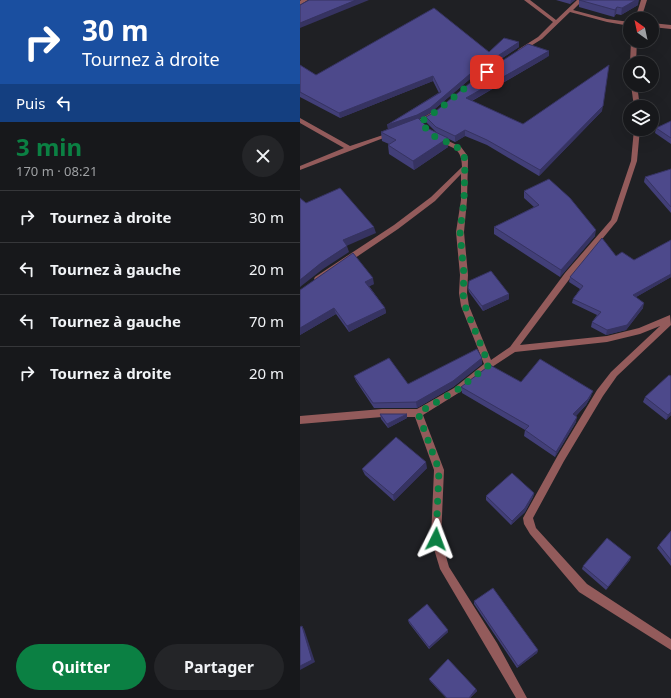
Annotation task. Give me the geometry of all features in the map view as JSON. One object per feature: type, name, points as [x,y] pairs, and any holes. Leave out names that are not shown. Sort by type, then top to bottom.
[{"type":"street","points":[[300,3],[305,0]]},
{"type":"street","points":[[527,0],[556,22]]},
{"type":"street","points":[[513,55],[540,38],[580,0]]},
{"type":"street","points":[[640,12],[644,0]]},
{"type":"street","points":[[569,10],[599,19],[623,23]]},
{"type":"street","points":[[659,26],[671,27]]},
{"type":"street","points":[[408,127],[422,124],[439,110]]},
{"type":"street","points":[[300,120],[348,148]]},
{"type":"street","points":[[300,168],[348,148],[396,132]]},
{"type":"street","points":[[431,133],[460,148],[464,154],[464,200],[460,232],[464,275],[463,293],[465,306],[489,365]]},
{"type":"street","points":[[300,420],[418,413],[457,390],[489,365],[513,349],[568,275],[614,221],[634,161],[636,136]]},
{"type":"street","points":[[311,285],[327,272],[396,227],[433,199],[465,167]]},
{"type":"street","points":[[513,349],[607,339],[640,331],[671,319]]},
{"type":"street","points":[[671,319],[614,374],[600,393],[561,458],[528,518],[533,531],[583,588],[671,645]]},
{"type":"street","points":[[418,413],[439,470],[436,539],[445,569],[493,647],[522,698]]},
{"type":"building","points":[[309,0],[356,0],[300,23],[300,5]]},
{"type":"building","points":[[579,0],[636,0],[622,8],[617,7],[615,10]]},
{"type":"building","points":[[434,8],[489,52],[504,38],[519,42],[470,74],[430,108],[417,115],[387,125],[441,92],[433,76],[339,113],[300,92],[300,65],[316,75]]},
{"type":"building","points":[[528,44],[549,51],[466,98],[523,124],[609,65],[603,106],[540,170],[487,140],[465,130],[455,136],[436,127],[426,117],[436,111],[476,78]]},
{"type":"building","points":[[418,118],[429,129],[448,138],[413,161],[388,145],[396,140],[381,132]]},
{"type":"building","points":[[671,121],[671,138],[659,130],[659,127]]},
{"type":"building","points":[[671,169],[671,207],[645,177]]},
{"type":"building","points":[[549,179],[570,198],[596,230],[561,270],[494,227],[539,205],[524,191]]},
{"type":"building","points":[[340,188],[374,227],[343,240],[347,246],[321,263],[300,280],[300,198],[306,203]]},
{"type":"building","points":[[602,238],[616,256],[622,252],[634,260],[671,240],[671,274],[633,295],[644,303],[627,325],[607,330],[592,322],[601,312],[573,299],[583,286],[570,277]]},
{"type":"building","points":[[353,253],[373,278],[365,282],[385,308],[347,326],[334,308],[300,328],[300,290]]},
{"type":"building","points":[[491,271],[509,294],[482,306],[468,288],[469,281]]},
{"type":"building","points":[[477,349],[482,358],[453,381],[416,402],[373,403],[354,376],[389,358],[408,384]]},
{"type":"building","points":[[540,359],[593,391],[588,399],[573,414],[577,417],[556,452],[525,430],[529,426],[461,387],[490,365],[521,382]]},
{"type":"building","points":[[669,375],[671,376],[671,412],[668,415],[645,397]]},
{"type":"building","points":[[380,414],[407,414],[387,424]]},
{"type":"building","points":[[396,437],[426,462],[393,495],[362,469]]},
{"type":"building","points":[[512,473],[534,493],[525,508],[512,521],[486,496]]},
{"type":"building","points":[[671,531],[671,560],[659,545]]},
{"type":"building","points":[[607,538],[631,557],[608,587],[583,566]]},
{"type":"building","points":[[493,588],[538,650],[518,666],[474,601]]},
{"type":"building","points":[[427,604],[448,630],[429,647],[408,620]]},
{"type":"building","points":[[302,626],[312,660],[300,666],[300,627]]},
{"type":"building","points":[[448,659],[476,689],[469,698],[447,698],[429,679]]},
{"type":"route","points":[[436,539],[439,470],[418,413],[457,390],[489,365],[465,306],[463,293],[464,275],[460,232],[464,200],[464,154],[460,148],[435,136],[420,122],[433,114],[473,81],[487,72]]}]
